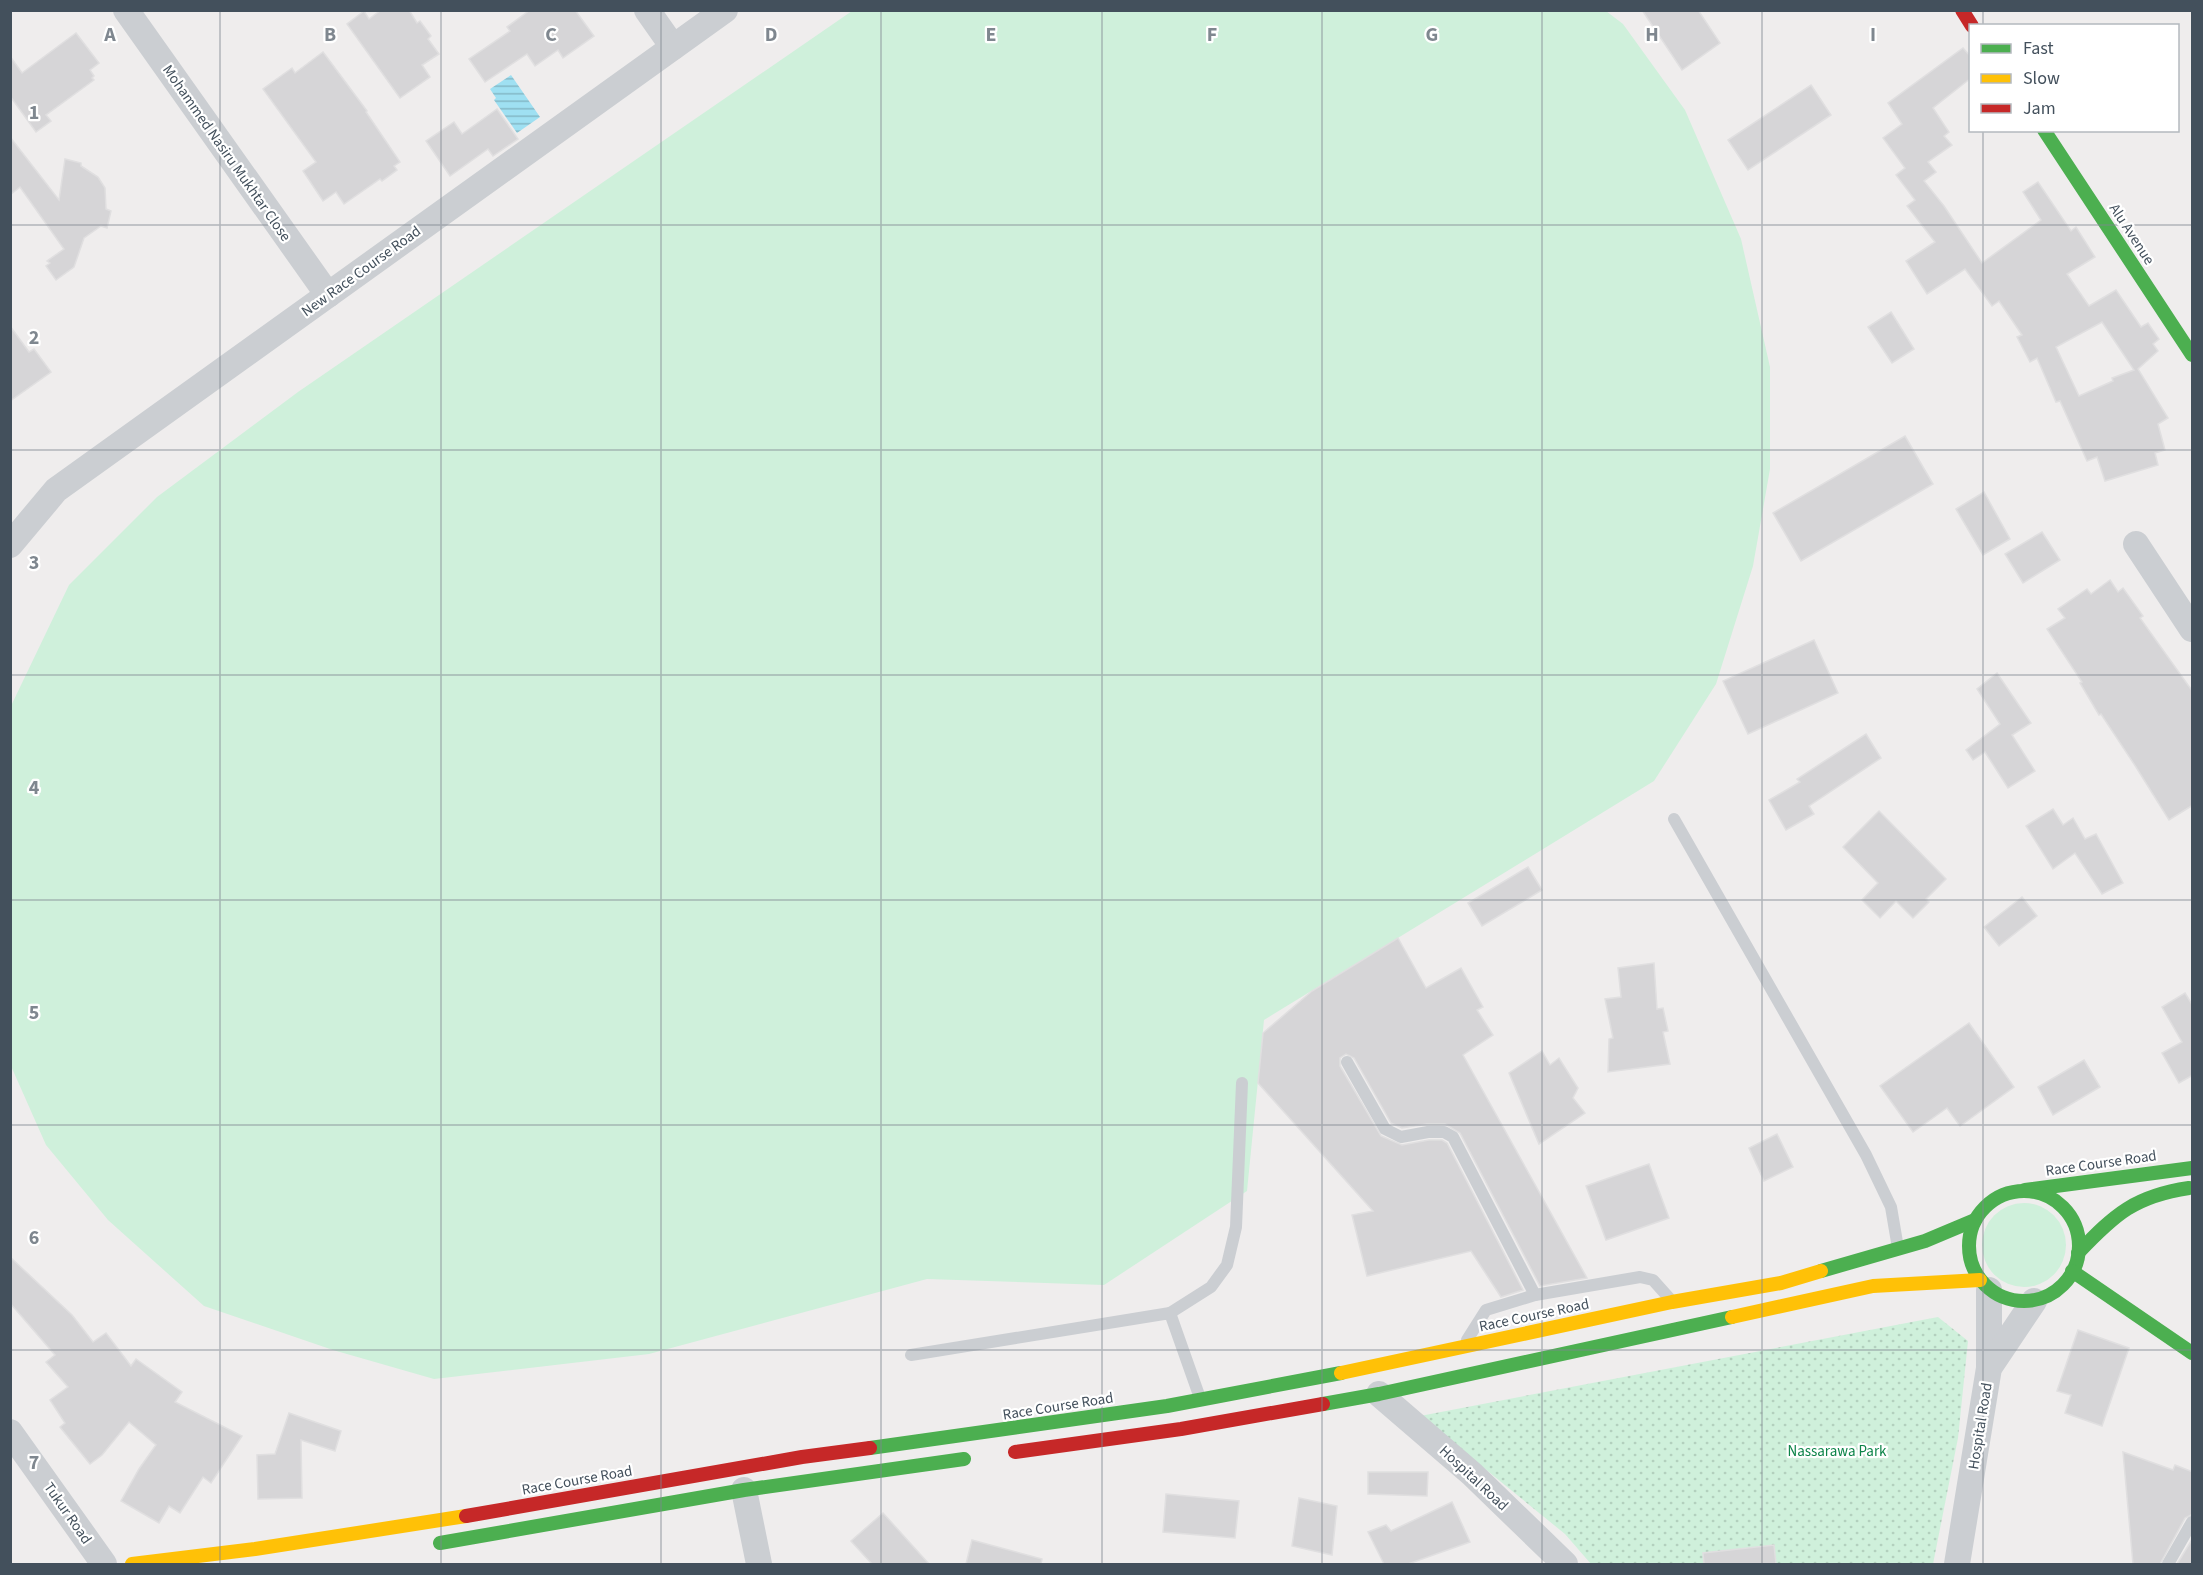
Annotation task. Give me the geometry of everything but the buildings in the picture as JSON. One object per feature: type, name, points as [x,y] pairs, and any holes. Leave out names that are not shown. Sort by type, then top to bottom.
[{"type":"street","name":"Mohammed Nasiru Mukhtar Close","points":[[126,10],[328,295]]},
{"type":"street","points":[[648,10],[674,47]]},
{"type":"street","name":"New Race Course Road","points":[[10,545],[56,490],[725,10]]},
{"type":"street","points":[[1962,10],[1971,24]]},
{"type":"street","name":"Alu Avenue","points":[[2045,132],[2193,355]]},
{"type":"street","points":[[2136,544],[2193,628]]},
{"type":"street","name":"Race Course Road","points":[[2014,1191],[2193,1168]]},
{"type":"street","points":[[2078,1253],[2101,1229],[2137,1200],[2154,1194],[2193,1188]]},
{"type":"street","points":[[1000,1454],[1181,1429],[1379,1394],[1873,1286],[1985,1285],[2010,1299],[2034,1300],[2053,1293],[2064,1283],[2072,1271],[2078,1253],[2077,1233],[2068,1214],[2054,1200],[2035,1192],[2014,1191],[1999,1196],[1985,1206],[1975,1220],[1969,1237],[1970,1256],[1985,1285],[1989,1368]]},
{"type":"street","name":"Race Course Road","points":[[132,1564],[267,1547],[442,1520],[802,1457],[987,1433],[1201,1400],[1461,1348],[1672,1302],[1781,1284],[1925,1241],[1975,1220]]},
{"type":"street","points":[[2072,1271],[2193,1353]]},
{"type":"street","name":"Hospital Road","points":[[1957,1564],[1989,1368],[2034,1300]]},
{"type":"street","name":"Hospital Road","points":[[1379,1394],[1472,1474],[1565,1564]]},
{"type":"street","name":"Tukur Road","points":[[10,1432],[104,1564]]},
{"type":"street","points":[[423,1545],[506,1533],[744,1490],[978,1457]]},
{"type":"street","points":[[744,1490],[759,1564]]},
{"type":"lane","points":[[1674,819],[1866,1155],[1891,1207],[1898,1249]]},
{"type":"lane","points":[[1347,1062],[1385,1129],[1401,1137],[1428,1132],[1444,1132],[1453,1137],[1535,1295]]},
{"type":"lane","points":[[911,1355],[1170,1313],[1211,1287],[1227,1265],[1236,1227],[1242,1083]]},
{"type":"lane","points":[[1461,1348],[1486,1310],[1535,1295],[1640,1277],[1653,1280],[1672,1302]]},
{"type":"lane","points":[[1170,1313],[1201,1400]]},
{"type":"lane","points":[[2168,1564],[2193,1522]]},
{"type":"green space","points":[[852,11],[1606,11],[1623,24],[1685,110],[1741,239],[1770,367],[1770,469],[1753,566],[1716,684],[1654,781],[1264,1020],[1247,1191],[1104,1285],[927,1279],[649,1354],[434,1379],[333,1350],[204,1306],[108,1220],[46,1145],[11,1066],[10,708],[69,585],[157,497],[298,392]]},
{"type":"green space","points":[[2024,1203],[2040,1206],[2054,1215],[2063,1229],[2066,1245],[2063,1261],[2054,1275],[2040,1284],[2024,1287],[2008,1284],[1994,1275],[1985,1261],[1982,1245],[1985,1229],[1994,1215],[2008,1206]]},
{"type":"green space","name":"Nassarawa Park","points":[[1938,1317],[1968,1341],[1958,1438],[1933,1564],[1591,1564],[1565,1534],[1420,1416]]},
{"type":"water","points":[[511,75],[540,117],[517,133],[494,100],[496,98],[490,89]]},
{"type":"traffic: fast","points":[[2045,132],[2192,355]]},
{"type":"traffic: fast","points":[[2025,1190],[2192,1168]]},
{"type":"traffic: fast","points":[[2078,1253],[2115,1217],[2127,1209],[2154,1196],[2189,1188]]},
{"type":"traffic: fast","points":[[2024,1191],[2045,1196],[2063,1207],[2074,1225],[2079,1246],[2074,1267],[2063,1285],[2045,1296],[2024,1301],[2003,1296],[1985,1285],[1974,1267],[1969,1246],[1974,1225],[1985,1207],[2003,1196],[2024,1191]]},
{"type":"traffic: fast","points":[[1821,1271],[1925,1241],[1975,1220]]},
{"type":"traffic: fast","points":[[2072,1271],[2192,1353]]},
{"type":"traffic: fast","points":[[1323,1404],[1379,1394],[1732,1317]]},
{"type":"traffic: fast","points":[[870,1448],[1167,1406],[1341,1373]]},
{"type":"traffic: fast","points":[[440,1543],[744,1490],[964,1459]]},
{"type":"traffic: slow","points":[[1341,1373],[1672,1302],[1781,1283],[1821,1271]]},
{"type":"traffic: slow","points":[[1732,1317],[1873,1286],[1980,1280]]},
{"type":"traffic: slow","points":[[132,1564],[255,1549],[466,1516]]},
{"type":"traffic: jam","points":[[1962,10],[1971,24]]},
{"type":"traffic: jam","points":[[1015,1452],[1181,1429],[1323,1404]]},
{"type":"traffic: jam","points":[[466,1516],[802,1457],[870,1448]]}]
